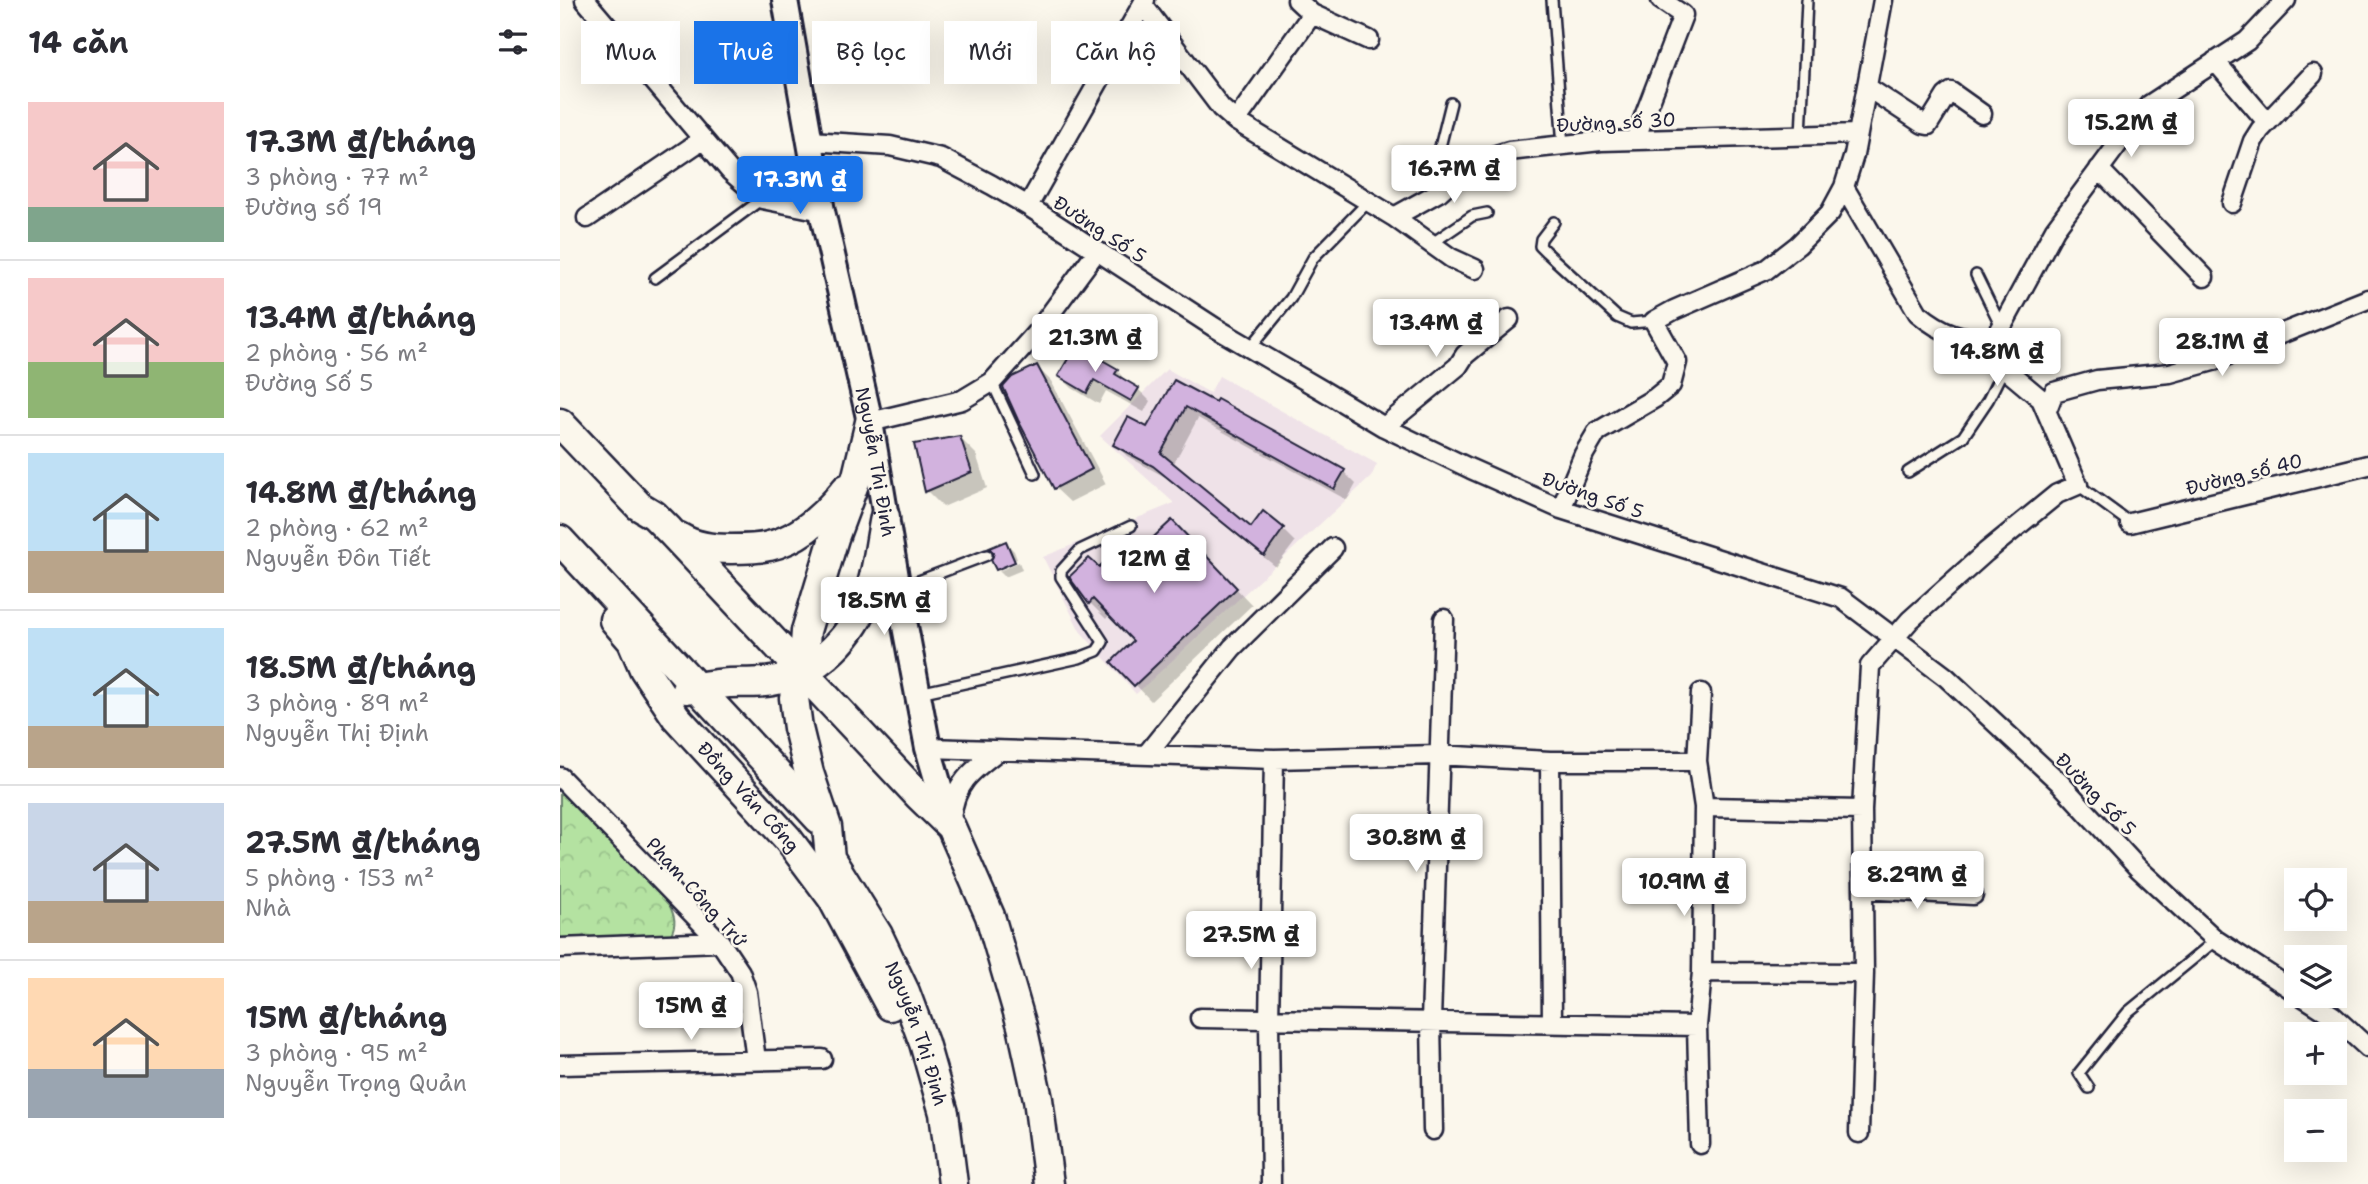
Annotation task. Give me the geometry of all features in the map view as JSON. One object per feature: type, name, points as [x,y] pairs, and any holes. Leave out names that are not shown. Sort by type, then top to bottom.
[{"type":"main road","name":"Nguyễn Thị Định","points":[[785,0],[822,211],[870,422],[928,748],[951,827],[990,916],[1022,1026],[1053,1182]]},
{"type":"main road","points":[[560,407],[651,500],[662,523],[951,827]]},
{"type":"main road","name":"Nguyễn Thị Định","points":[[870,422],[857,476],[834,538],[806,631],[803,671],[794,698],[809,773],[827,827],[830,858],[878,935],[932,1041],[957,1102],[970,1184]]},
{"type":"main road","points":[[560,423],[639,506],[691,544],[719,549],[770,546],[797,534],[834,504],[857,476]]},
{"type":"main road","points":[[660,694],[729,683],[774,681],[803,671],[824,658],[844,640],[871,589],[885,517]]},
{"type":"main road","name":"Đồng Văn Cống","points":[[560,540],[608,601],[644,669],[676,717],[788,839],[832,898],[893,1011],[910,1034],[932,1041]]},
{"type":"main road","name":"Đồng Văn Cống","points":[[560,561],[670,656],[827,827]]},
{"type":"main road","points":[[632,642],[663,674],[698,687]]},
{"type":"main road","points":[[670,656],[729,683]]},
{"type":"main road","name":"Nguyễn Thị Định","points":[[932,1041],[953,1184]]},
{"type":"street","points":[[585,0],[730,171],[762,199],[822,211]]},
{"type":"street","points":[[1297,0],[1312,14],[1369,40]]},
{"type":"street","points":[[1635,140],[1683,15],[1661,0]]},
{"type":"street","points":[[1561,509],[1584,454],[1597,432],[1655,398],[1671,385],[1676,362],[1654,321],[1766,270],[1798,245],[1830,213],[1844,187],[1858,134],[1883,0]]},
{"type":"street","points":[[1859,1133],[1864,973],[1862,810],[1870,666],[1894,636],[1986,552],[2057,494],[2078,485],[2041,399],[2004,368],[1997,333],[2055,229],[2149,105],[2247,41],[2286,0]]},
{"type":"street","points":[[1028,206],[1144,2],[1221,108],[1236,121],[1394,217],[1451,258],[1475,269]]},
{"type":"street","points":[[1236,121],[1312,14]]},
{"type":"street","points":[[2215,61],[2267,122]]},
{"type":"street","points":[[2232,203],[2253,141],[2267,122],[2313,74]]},
{"type":"street","points":[[1867,87],[1923,124],[1928,125],[1951,92],[1982,114]]},
{"type":"street","name":"Đường số 30","points":[[1394,217],[1439,192],[1471,163],[1509,151],[1635,140],[1858,134]]},
{"type":"street","points":[[587,218],[702,140]]},
{"type":"street","name":"Đường Số 5","points":[[810,141],[890,146],[941,158],[1028,206],[1096,252],[1250,348],[1384,426],[1471,469],[1561,509],[1841,598],[1946,677],[2060,783],[2137,868],[2216,940],[2284,984]]},
{"type":"street","points":[[2099,169],[2204,278]]},
{"type":"street","points":[[1844,187],[1918,313],[1936,328],[1957,336],[1997,333]]},
{"type":"street","points":[[870,422],[962,400],[992,383],[1037,332],[1096,252]]},
{"type":"street","points":[[2047,410],[2054,393],[2097,380],[2170,373],[2213,361],[2368,299]]},
{"type":"street","points":[[1384,426],[1458,366],[1465,355],[1509,319]]},
{"type":"street","name":"Đường số 40","points":[[2130,523],[2368,465]]},
{"type":"street","points":[[1146,755],[1232,648],[1333,548]]},
{"type":"street","points":[[1433,1130],[1431,1021],[1444,619]]},
{"type":"street","points":[[1700,1144],[1697,1026],[1702,972],[1704,807],[1697,761],[1701,693]]},
{"type":"street","points":[[928,748],[1274,759],[1438,755],[1550,761],[1697,761]]},
{"type":"street","points":[[951,827],[957,789],[974,768],[998,751]]},
{"type":"street","points":[[1271,1184],[1269,1021],[1274,759]]},
{"type":"street","points":[[1550,761],[1552,1023]]},
{"type":"street","name":"Phạm Công Trứ","points":[[560,777],[720,942],[740,972],[747,992],[756,1060]]},
{"type":"street","points":[[1704,807],[1862,810]]},
{"type":"street","points":[[1863,889],[1973,895]]},
{"type":"street","points":[[560,948],[720,942]]},
{"type":"street","points":[[1702,972],[1864,973]]},
{"type":"street","points":[[2321,1008],[2368,1048]]},
{"type":"street","points":[[1200,1018],[1697,1026]]},
{"type":"street","points":[[560,1065],[822,1059]]},
{"type":"lane","points":[[1552,0],[1563,146]]},
{"type":"lane","points":[[1801,136],[1807,0]]},
{"type":"lane","points":[[1439,192],[1438,155],[1451,103]]},
{"type":"lane","points":[[655,278],[762,199]]},
{"type":"lane","points":[[1250,348],[1291,298],[1313,258],[1368,202]]},
{"type":"lane","points":[[1431,244],[1472,216],[1487,214]]},
{"type":"lane","points":[[1554,222],[1541,239],[1541,246],[1546,252],[1617,317],[1631,323],[1654,321]]},
{"type":"lane","points":[[1976,275],[1997,333]]},
{"type":"lane","points":[[1908,472],[1963,437],[1988,400],[2004,368]]},
{"type":"lane","points":[[992,383],[1035,474]]},
{"type":"lane","points":[[2078,485],[2130,523]]},
{"type":"lane","points":[[918,693],[1079,659],[1097,651],[1103,642],[1061,577],[1061,571],[1080,551],[1131,526]]},
{"type":"lane","points":[[898,589],[986,555]]},
{"type":"lane","points":[[2089,1088],[2079,1073],[2128,1013],[2216,940]]},
{"type":"shaded area","points":[[1167,369],[1210,393],[1219,376],[1377,464],[1371,477],[1136,694],[1080,631],[1043,557],[1174,503],[1100,436]]},
{"type":"green space","points":[[560,792],[569,797],[669,904],[674,920],[670,936],[560,940]]},
{"type":"building","points":[[1076,345],[1118,369],[1115,374],[1139,388],[1131,401],[1094,380],[1087,393],[1058,376]]},
{"type":"building","points":[[1037,365],[1092,469],[1054,489],[1003,387],[1012,377]]},
{"type":"building","points":[[1174,380],[1215,402],[1217,399],[1345,470],[1334,489],[1186,407],[1161,453],[1251,527],[1263,511],[1284,528],[1264,556],[1153,466],[1113,445],[1128,417],[1147,427]]},
{"type":"building","points":[[960,436],[972,472],[925,492],[914,444]]},
{"type":"building","points":[[1172,520],[1237,588],[1134,686],[1111,662],[1133,641],[1093,599],[1089,604],[1069,577],[1089,558],[1099,567],[1132,536],[1143,547]]},
{"type":"building","points":[[1006,541],[1015,562],[996,570],[991,560],[994,553],[989,548]]}]
